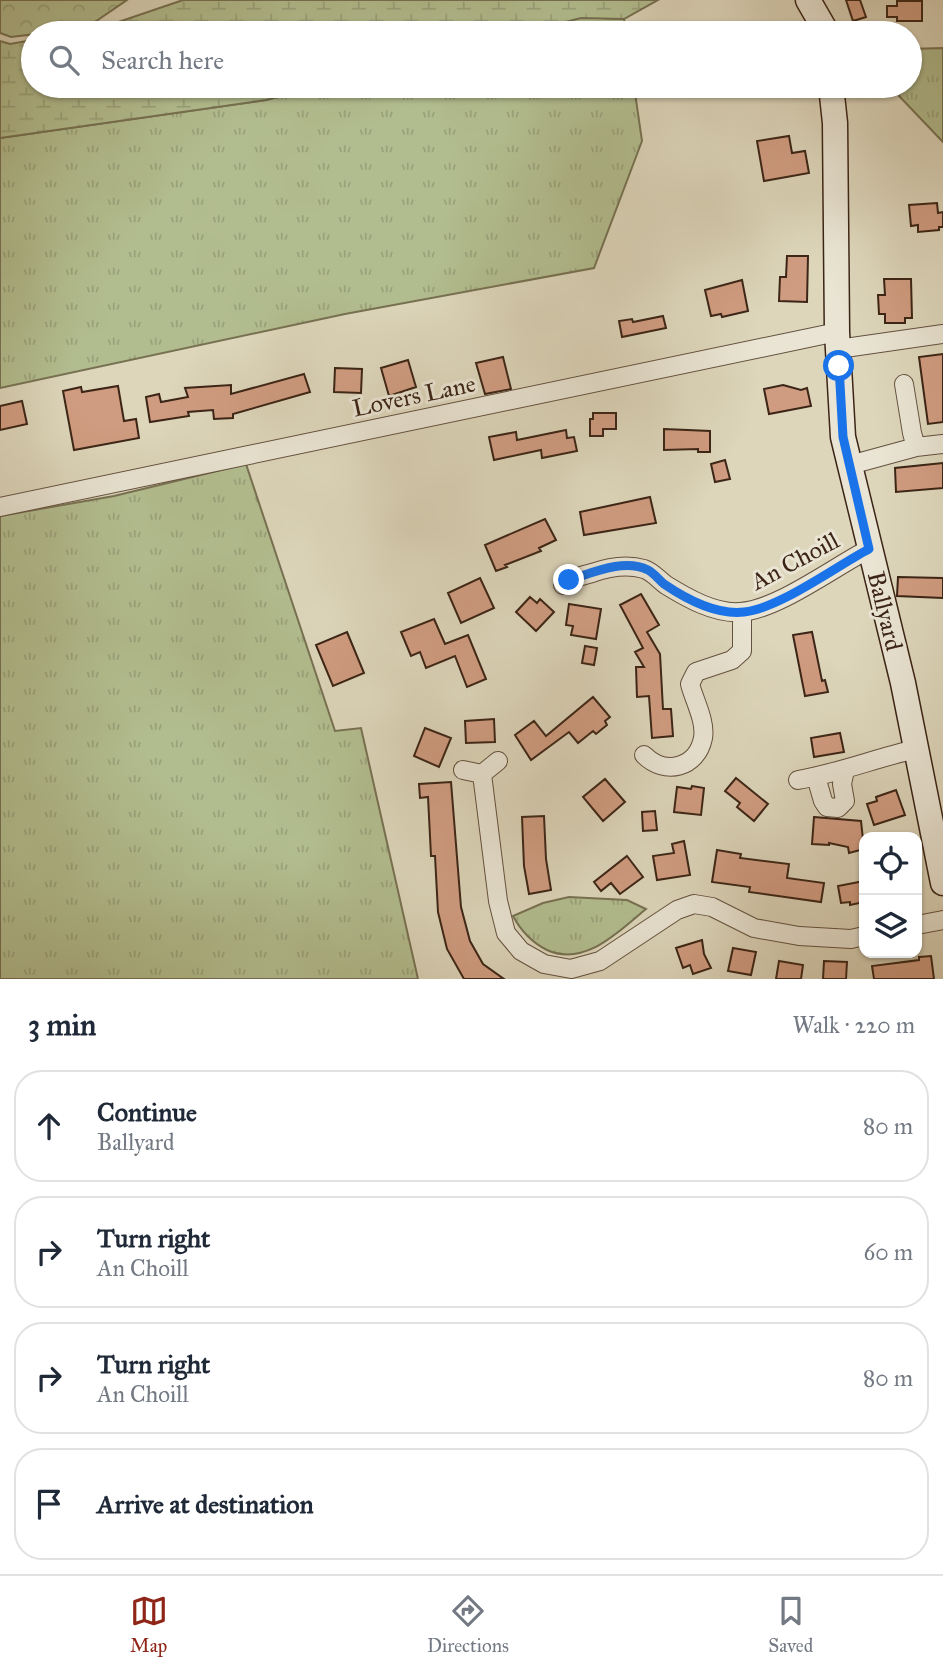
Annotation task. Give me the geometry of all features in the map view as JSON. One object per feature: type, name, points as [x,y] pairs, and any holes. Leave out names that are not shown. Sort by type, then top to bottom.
[{"type":"street","points":[[808,0],[820,21]]},
{"type":"street","name":"Ballyard","points":[[832,98],[843,437],[903,683],[943,883]]},
{"type":"street","name":"Lovers Lane","points":[[0,507],[838,341],[943,334]]},
{"type":"street","points":[[904,384],[916,447]]},
{"type":"street","points":[[850,465],[916,447],[943,444]]},
{"type":"street","name":"An Choill","points":[[557,566],[566,583],[606,568],[630,566],[648,570],[664,584],[698,602],[726,612],[743,612],[764,608],[869,549]]},
{"type":"street","name":"An Choill","points":[[644,755],[654,765],[674,767],[686,763],[696,755],[704,736],[690,684],[696,671],[732,660],[743,651],[743,612]]},
{"type":"street","points":[[798,779],[845,770],[916,749]]},
{"type":"street","points":[[463,770],[482,774],[499,761]]},
{"type":"street","points":[[816,776],[827,807],[838,808],[845,801],[842,784],[845,770]]},
{"type":"street","points":[[482,774],[499,901],[506,933],[521,951],[544,964],[571,969],[600,961],[677,910],[694,904],[712,907],[754,928],[799,936],[859,937]]},
{"type":"street","points":[[922,924],[943,920]]},
{"type":"green space","points":[[0,0],[127,0],[96,21],[21,21],[21,36],[11,37],[0,33]]},
{"type":"green space","points":[[183,0],[658,0],[624,19],[121,21]]},
{"type":"green space","points":[[579,17],[624,21],[564,21]]},
{"type":"green space","points":[[0,41],[10,44],[21,42],[21,98],[274,98],[0,138]]},
{"type":"green space","points":[[943,48],[943,142],[901,98],[922,98],[922,49]]},
{"type":"green space","points":[[636,98],[642,141],[594,268],[345,314],[0,388],[0,138],[266,100]]},
{"type":"green space","points":[[246,464],[335,731],[361,728],[418,979],[0,979],[0,516],[114,496]]},
{"type":"green space","points":[[569,897],[627,900],[646,909],[600,945],[575,954],[561,954],[541,947],[527,936],[513,916],[543,903]]},
{"type":"building","points":[[846,0],[860,0],[866,17],[853,21]]},
{"type":"building","points":[[897,1],[922,1],[922,21],[897,21],[897,17],[887,17],[887,6],[897,6]]},
{"type":"building","points":[[789,136],[792,153],[805,151],[809,173],[764,181],[757,141]]},
{"type":"building","points":[[937,203],[938,213],[943,212],[943,227],[939,227],[939,230],[918,232],[918,225],[911,226],[909,205]]},
{"type":"building","points":[[787,256],[808,256],[807,302],[779,301],[780,277],[786,277]]},
{"type":"building","points":[[884,279],[911,279],[912,318],[905,318],[905,323],[885,323],[885,314],[879,314],[878,295],[885,295]]},
{"type":"building","points":[[742,280],[748,311],[722,317],[721,314],[711,316],[705,290]]},
{"type":"building","points":[[663,316],[666,328],[622,337],[619,321],[632,319],[633,322]]},
{"type":"building","points":[[943,354],[943,422],[928,424],[919,357]]},
{"type":"building","points":[[503,357],[511,389],[485,394],[476,363]]},
{"type":"building","points":[[408,360],[416,387],[389,396],[381,368]]},
{"type":"building","points":[[335,368],[362,369],[361,393],[334,392]]},
{"type":"building","points":[[304,374],[310,392],[233,414],[233,418],[214,419],[213,410],[188,412],[189,416],[150,422],[146,397],[159,394],[161,402],[188,397],[185,388],[231,385],[231,394]]},
{"type":"building","points":[[783,385],[801,390],[807,388],[811,406],[769,414],[764,389]]},
{"type":"building","points":[[118,386],[124,421],[136,419],[139,438],[74,450],[63,391],[81,387],[82,392]]},
{"type":"building","points":[[22,401],[27,424],[0,430],[0,406]]},
{"type":"building","points":[[593,413],[616,413],[616,429],[603,429],[603,436],[590,436],[590,419],[593,419]]},
{"type":"building","points":[[664,429],[710,431],[710,452],[698,452],[698,449],[664,450]]},
{"type":"building","points":[[566,430],[567,438],[574,437],[577,451],[542,458],[541,450],[494,460],[489,437],[516,432],[517,440]]},
{"type":"building","points":[[725,460],[730,479],[715,482],[711,464]]},
{"type":"building","points":[[943,463],[943,488],[896,492],[895,468]]},
{"type":"building","points":[[650,497],[656,523],[584,535],[580,512]]},
{"type":"building","points":[[545,519],[556,540],[539,548],[541,551],[496,571],[485,545]]},
{"type":"building","points":[[898,577],[943,578],[943,598],[897,596]]},
{"type":"building","points":[[480,578],[494,608],[461,623],[448,593]]},
{"type":"building","points":[[641,594],[659,625],[647,632],[660,654],[663,709],[671,709],[673,736],[652,738],[649,696],[637,697],[636,667],[644,667],[635,652],[643,648],[620,605]]},
{"type":"building","points":[[530,597],[537,603],[540,599],[554,612],[536,631],[516,612]]},
{"type":"building","points":[[569,604],[601,609],[596,639],[571,635],[573,626],[566,625]]},
{"type":"building","points":[[434,619],[445,644],[468,635],[486,679],[467,687],[455,656],[426,668],[420,652],[411,656],[401,632]]},
{"type":"building","points":[[347,632],[364,673],[333,686],[316,645]]},
{"type":"building","points":[[812,632],[822,681],[825,680],[828,692],[805,696],[793,635]]},
{"type":"building","points":[[585,646],[597,648],[594,665],[582,663]]},
{"type":"building","points":[[593,697],[610,717],[605,721],[607,725],[596,734],[593,731],[578,743],[569,732],[531,760],[515,735],[534,721],[546,736]]},
{"type":"building","points":[[494,719],[495,742],[466,743],[465,721]]},
{"type":"building","points":[[425,728],[451,738],[439,767],[414,756]]},
{"type":"building","points":[[840,733],[844,752],[814,757],[811,738]]},
{"type":"building","points":[[736,778],[768,804],[754,821],[737,807],[740,803],[725,791]]},
{"type":"building","points":[[605,779],[625,802],[603,821],[583,797]]},
{"type":"building","points":[[451,782],[461,907],[470,941],[483,964],[504,979],[464,979],[447,949],[438,912],[435,856],[431,856],[428,797],[420,798],[419,784]]},
{"type":"building","points":[[692,786],[704,788],[701,815],[674,812],[677,787],[691,789]]},
{"type":"building","points":[[896,790],[905,815],[874,825],[867,804],[877,801],[876,797]]},
{"type":"building","points":[[655,811],[657,830],[643,831],[642,812]]},
{"type":"building","points":[[544,816],[551,890],[529,894],[524,866],[522,817]]},
{"type":"building","points":[[814,817],[861,821],[859,850],[849,853],[848,847],[829,843],[812,844]]},
{"type":"building","points":[[684,841],[690,875],[657,880],[653,856],[674,853],[672,844]]},
{"type":"building","points":[[717,850],[741,854],[740,858],[789,864],[787,878],[824,883],[821,902],[749,892],[750,887],[712,882]]},
{"type":"building","points":[[627,856],[643,877],[620,894],[611,883],[601,891],[594,882]]},
{"type":"building","points":[[859,882],[859,903],[841,903],[838,886]]},
{"type":"building","points":[[702,940],[704,954],[711,968],[693,974],[690,965],[683,968],[676,948]]},
{"type":"building","points":[[733,948],[756,952],[751,975],[728,971]]},
{"type":"building","points":[[931,956],[934,979],[874,979],[872,966],[919,960],[922,957]]},
{"type":"building","points":[[779,961],[803,965],[801,979],[776,979]]},
{"type":"building","points":[[824,961],[847,962],[846,979],[823,979]]},
{"type":"route","points":[[569,580],[606,568],[630,566],[648,570],[664,584],[698,602],[726,612],[743,612],[764,608],[869,549],[843,437],[839,366]]}]
